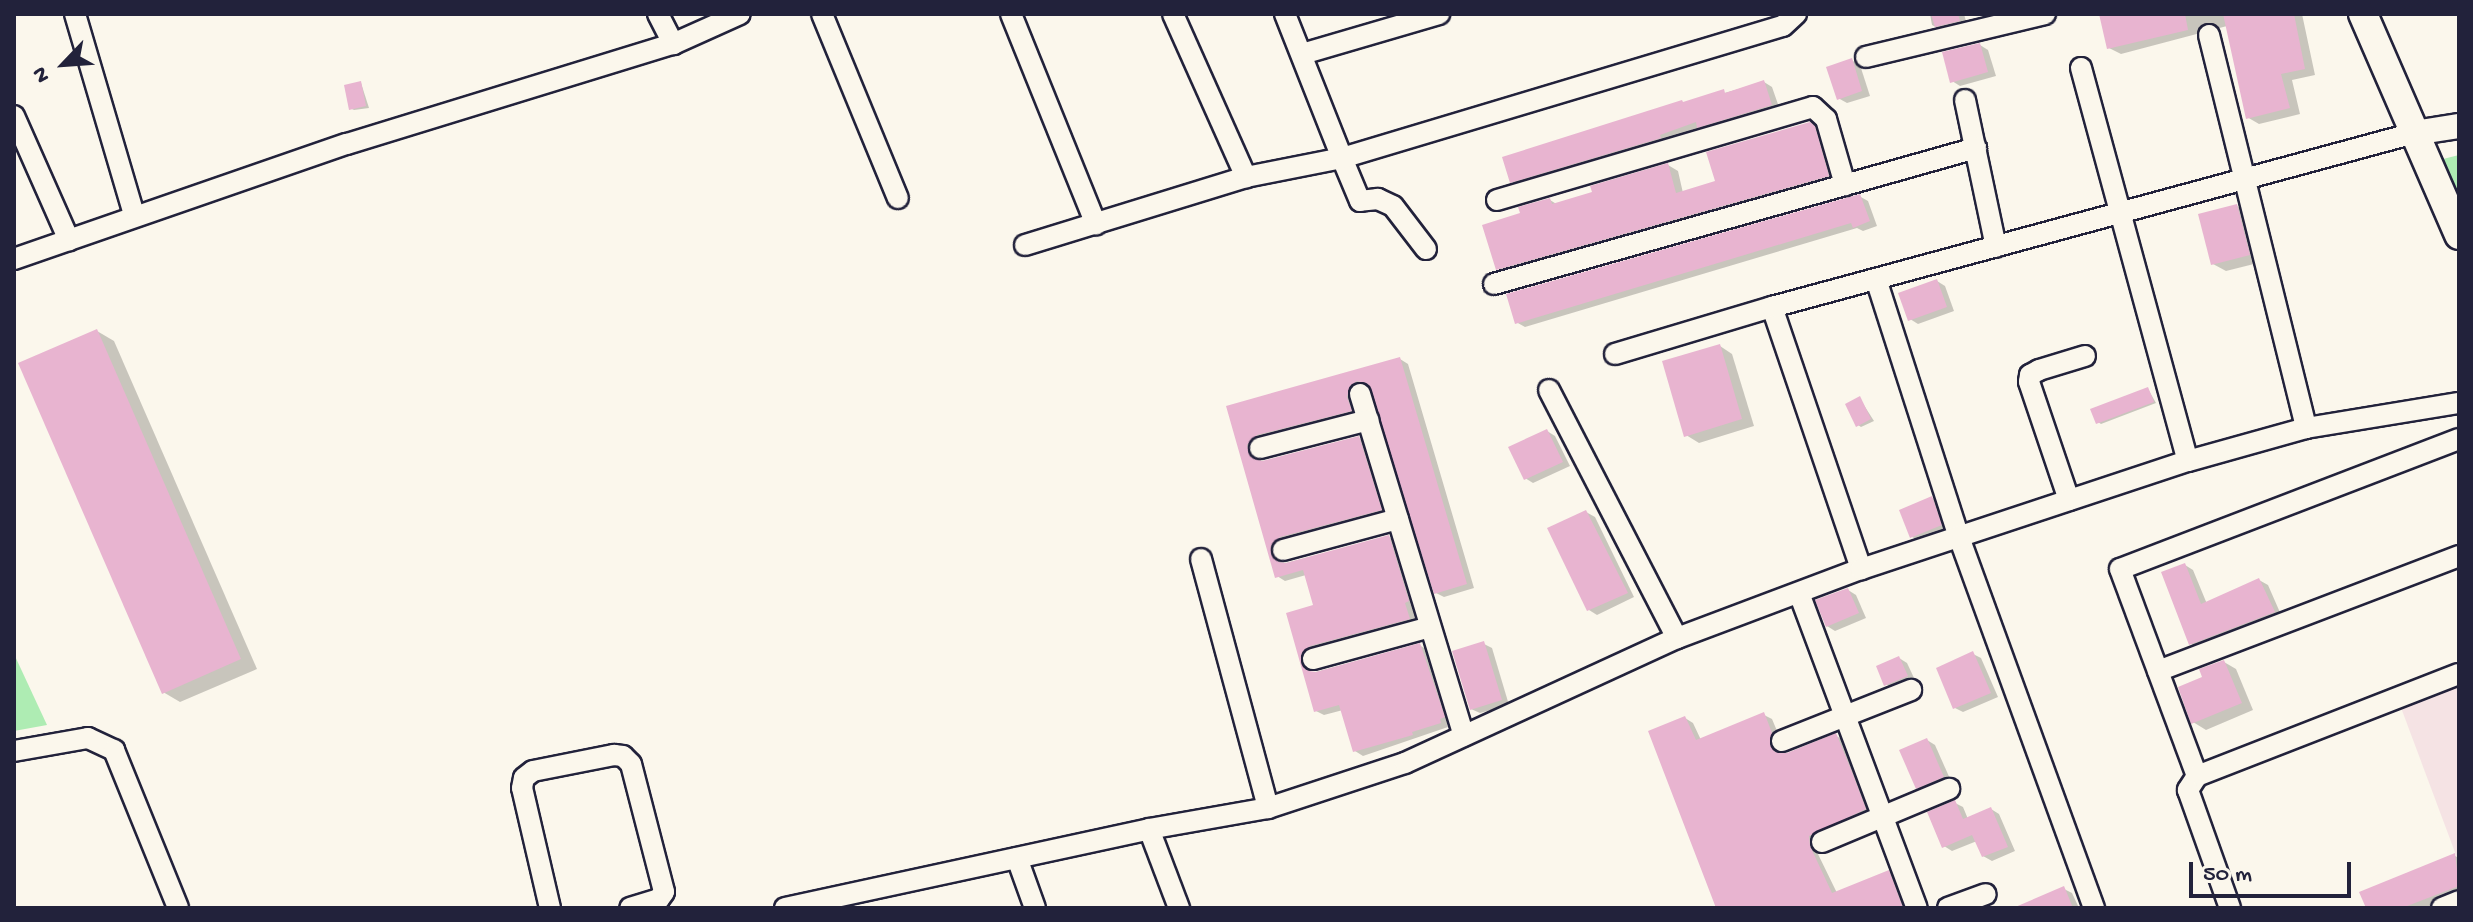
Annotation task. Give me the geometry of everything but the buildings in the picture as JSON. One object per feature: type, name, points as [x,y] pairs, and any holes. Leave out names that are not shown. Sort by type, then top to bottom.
[{"type":"main road","points":[[2363,14],[2459,235]]},
{"type":"street","points":[[75,14],[134,215]]},
{"type":"street","points":[[658,14],[673,44]]},
{"type":"street","points":[[14,259],[134,215],[347,144],[673,44],[740,14]]},
{"type":"street","points":[[822,14],[898,198]]},
{"type":"street","points":[[1011,14],[1096,224]]},
{"type":"street","points":[[1173,14],[1246,177]]},
{"type":"street","points":[[1285,14],[1360,201],[1378,199],[1393,206],[1426,249]]},
{"type":"street","points":[[1302,54],[1439,14]]},
{"type":"street","points":[[1025,245],[1246,177],[1342,158],[1783,26],[1796,14]]},
{"type":"street","points":[[1866,57],[2045,14]]},
{"type":"street","points":[[2209,35],[2247,178],[2306,428]]},
{"type":"street","points":[[2081,68],[2188,461]]},
{"type":"street","points":[[1965,100],[1996,247]]},
{"type":"street","points":[[1497,200],[1813,107],[1826,119],[1845,185]]},
{"type":"street","points":[[14,116],[69,240]]},
{"type":"street","points":[[1615,354],[1772,307],[2247,178],[2414,133],[2459,126]]},
{"type":"street","points":[[1494,284],[1976,148]]},
{"type":"street","points":[[1876,279],[1959,537],[2094,908]]},
{"type":"street","points":[[1772,307],[1861,569]]},
{"type":"street","points":[[2069,500],[2029,382],[2030,375],[2039,370],[2085,356]]},
{"type":"street","points":[[1549,390],[1677,638]]},
{"type":"street","points":[[1360,394],[1464,736]]},
{"type":"street","points":[[785,908],[1149,829],[1268,808],[1405,763],[1677,638],[1861,569],[2188,461],[2306,428],[2459,403]]},
{"type":"street","points":[[1260,448],[1368,420]]},
{"type":"street","points":[[2197,776],[2120,569],[2459,439]]},
{"type":"street","points":[[1283,550],[1398,519]]},
{"type":"street","points":[[2158,671],[2459,556]]},
{"type":"street","points":[[1201,559],[1268,808]]},
{"type":"street","points":[[1799,593],[1917,908]]},
{"type":"street","points":[[1313,659],[1430,627]]},
{"type":"street","points":[[2230,908],[2188,790],[2197,776],[2459,674]]},
{"type":"street","points":[[1782,741],[1911,690]]},
{"type":"street","points":[[14,751],[88,738],[114,750],[178,908]]},
{"type":"street","points":[[550,908],[522,788],[524,778],[533,771],[614,755],[623,756],[631,764],[664,892],[659,899],[630,908]]},
{"type":"street","points":[[1822,842],[1949,789]]},
{"type":"street","points":[[1149,829],[1179,908]]},
{"type":"street","points":[[1017,858],[1035,908]]},
{"type":"street","points":[[1948,908],[1986,894]]},
{"type":"street","points":[[2442,908],[2459,901]]},
{"type":"shaded area","points":[[2459,683],[2459,863],[2400,705]]},
{"type":"green space","points":[[2459,155],[2459,205],[2439,160]]},
{"type":"green space","points":[[14,654],[47,725],[14,731]]}]
